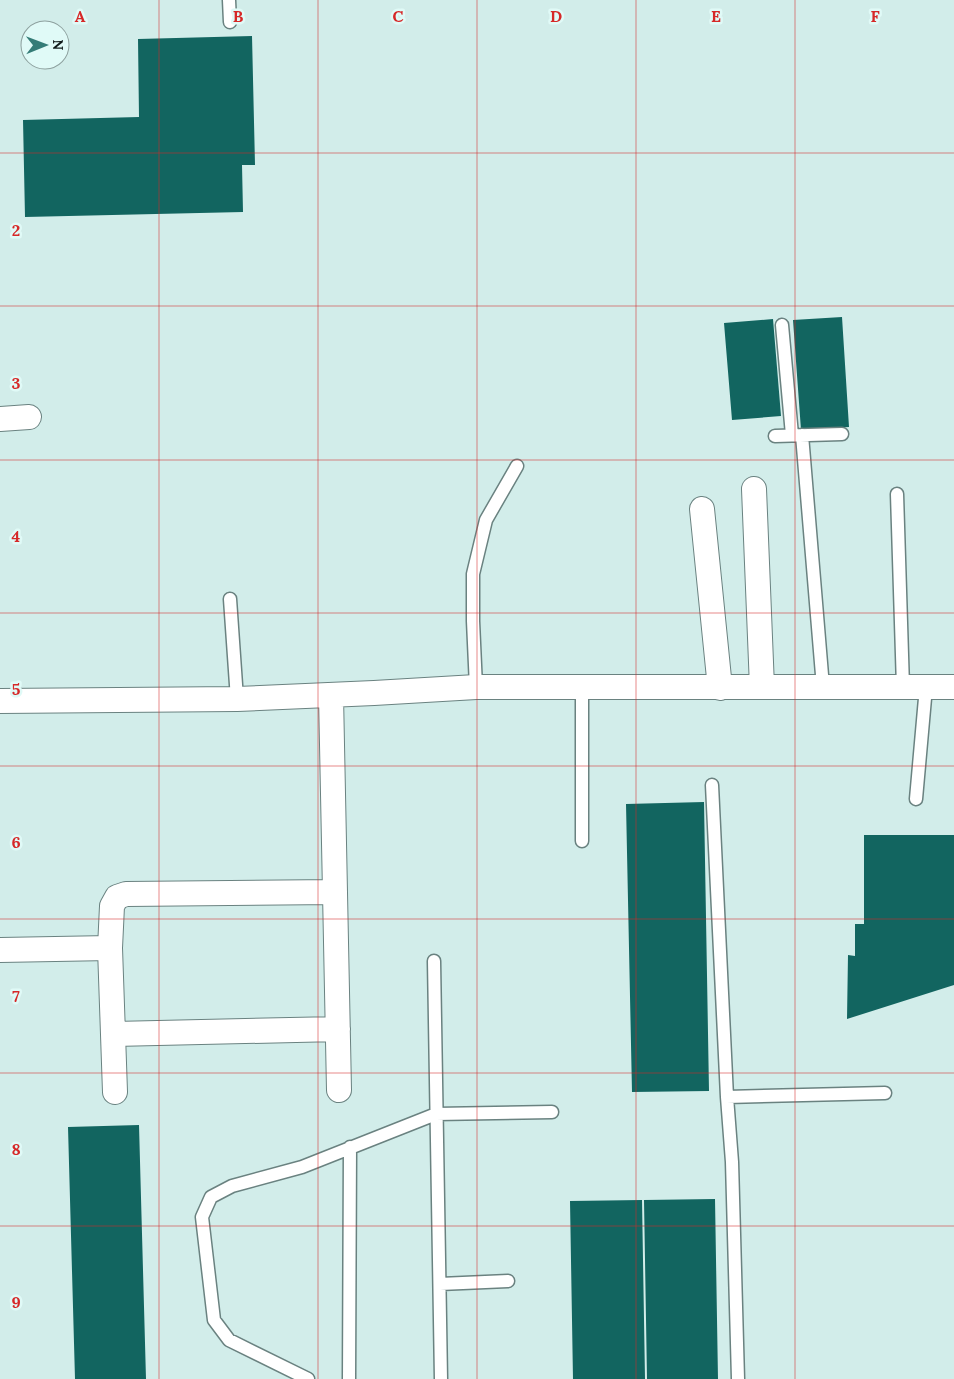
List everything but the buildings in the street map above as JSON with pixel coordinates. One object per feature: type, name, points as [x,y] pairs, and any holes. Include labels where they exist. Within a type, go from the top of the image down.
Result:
[{"type":"street","points":[[0,419],[29,417]]},
{"type":"street","points":[[754,489],[762,687]]},
{"type":"street","points":[[702,509],[720,688]]},
{"type":"street","points":[[0,701],[237,699],[476,687],[954,687]]},
{"type":"street","points":[[331,695],[339,1090]]},
{"type":"street","points":[[115,1092],[110,948],[112,906],[117,897],[126,894],[335,892]]},
{"type":"street","points":[[0,950],[110,948]]},
{"type":"street","points":[[114,1034],[338,1029]]},
{"type":"lane","points":[[229,0],[230,22]]},
{"type":"lane","points":[[782,325],[797,435],[823,687]]},
{"type":"lane","points":[[775,436],[842,434]]},
{"type":"lane","points":[[476,687],[473,574],[486,520],[517,466]]},
{"type":"lane","points":[[897,494],[914,687],[916,798]]},
{"type":"lane","points":[[230,599],[237,699]]},
{"type":"lane","points":[[582,688],[582,841]]},
{"type":"lane","points":[[712,784],[727,1097],[732,1162],[738,1379]]},
{"type":"lane","points":[[434,961],[442,1379]]},
{"type":"lane","points":[[727,1097],[885,1093]]},
{"type":"lane","points":[[308,1379],[229,1340],[214,1320],[202,1217],[211,1198],[232,1186],[302,1167],[436,1114],[552,1112]]},
{"type":"lane","points":[[350,1147],[350,1379]]},
{"type":"lane","points":[[440,1284],[508,1280]]}]
